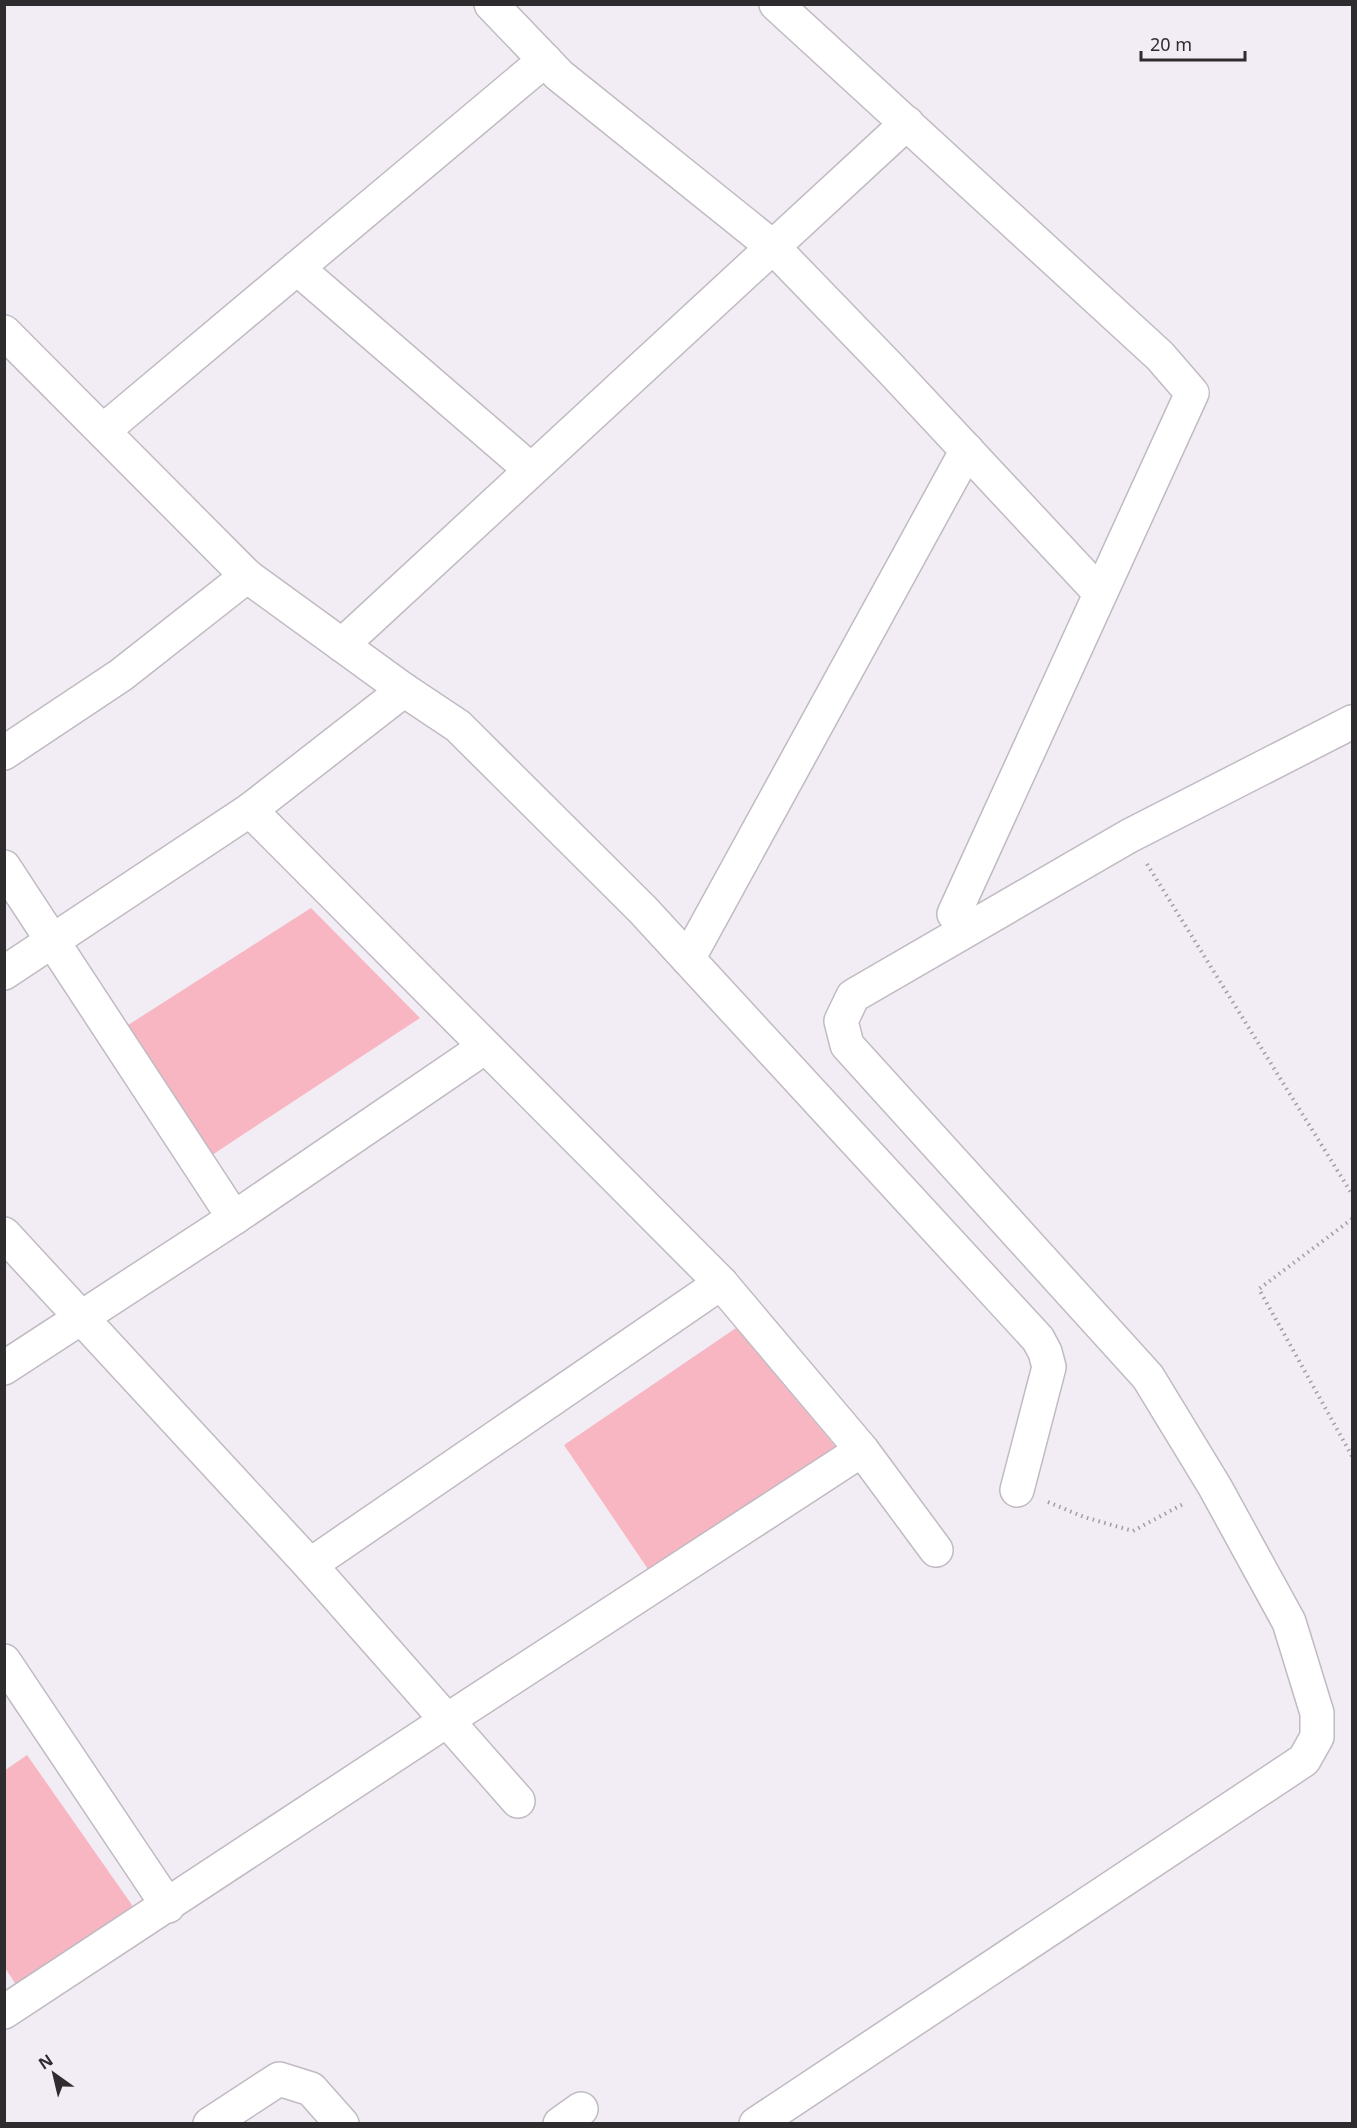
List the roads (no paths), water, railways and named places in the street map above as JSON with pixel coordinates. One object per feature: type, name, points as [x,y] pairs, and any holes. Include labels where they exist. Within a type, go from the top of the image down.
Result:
[{"type":"street","points":[[491,4],[559,75],[773,247],[890,368],[1100,594]]},
{"type":"street","points":[[776,4],[1161,356],[1192,393],[954,914]]},
{"type":"street","points":[[103,431],[545,60]]},
{"type":"street","points":[[342,645],[907,123]]},
{"type":"street","points":[[297,268],[531,470]]},
{"type":"street","points":[[4,333],[247,576],[404,690],[458,726],[643,910],[1038,1339],[1049,1367],[1017,1490]]},
{"type":"street","points":[[688,959],[966,450]]},
{"type":"street","points":[[4,753],[121,675],[247,576]]},
{"type":"street","points":[[4,972],[250,810],[404,690]]},
{"type":"street","points":[[756,2124],[1304,1760],[1317,1737],[1317,1713],[1289,1622],[1215,1487],[1148,1377],[847,1045],[841,1021],[853,996],[1129,836],[1353,722]]},
{"type":"street","points":[[250,810],[721,1283],[862,1450],[936,1551]]},
{"type":"street","points":[[4,867],[234,1218]]},
{"type":"street","points":[[4,1368],[234,1218],[485,1047]]},
{"type":"street","points":[[4,1234],[309,1565],[518,1801]]},
{"type":"street","points":[[309,1565],[721,1283]]},
{"type":"street","points":[[5,2010],[168,1906],[446,1721],[862,1450]]},
{"type":"street","points":[[4,1661],[168,1906]]},
{"type":"street","points":[[210,2124],[279,2079],[311,2089],[342,2124]]}]
